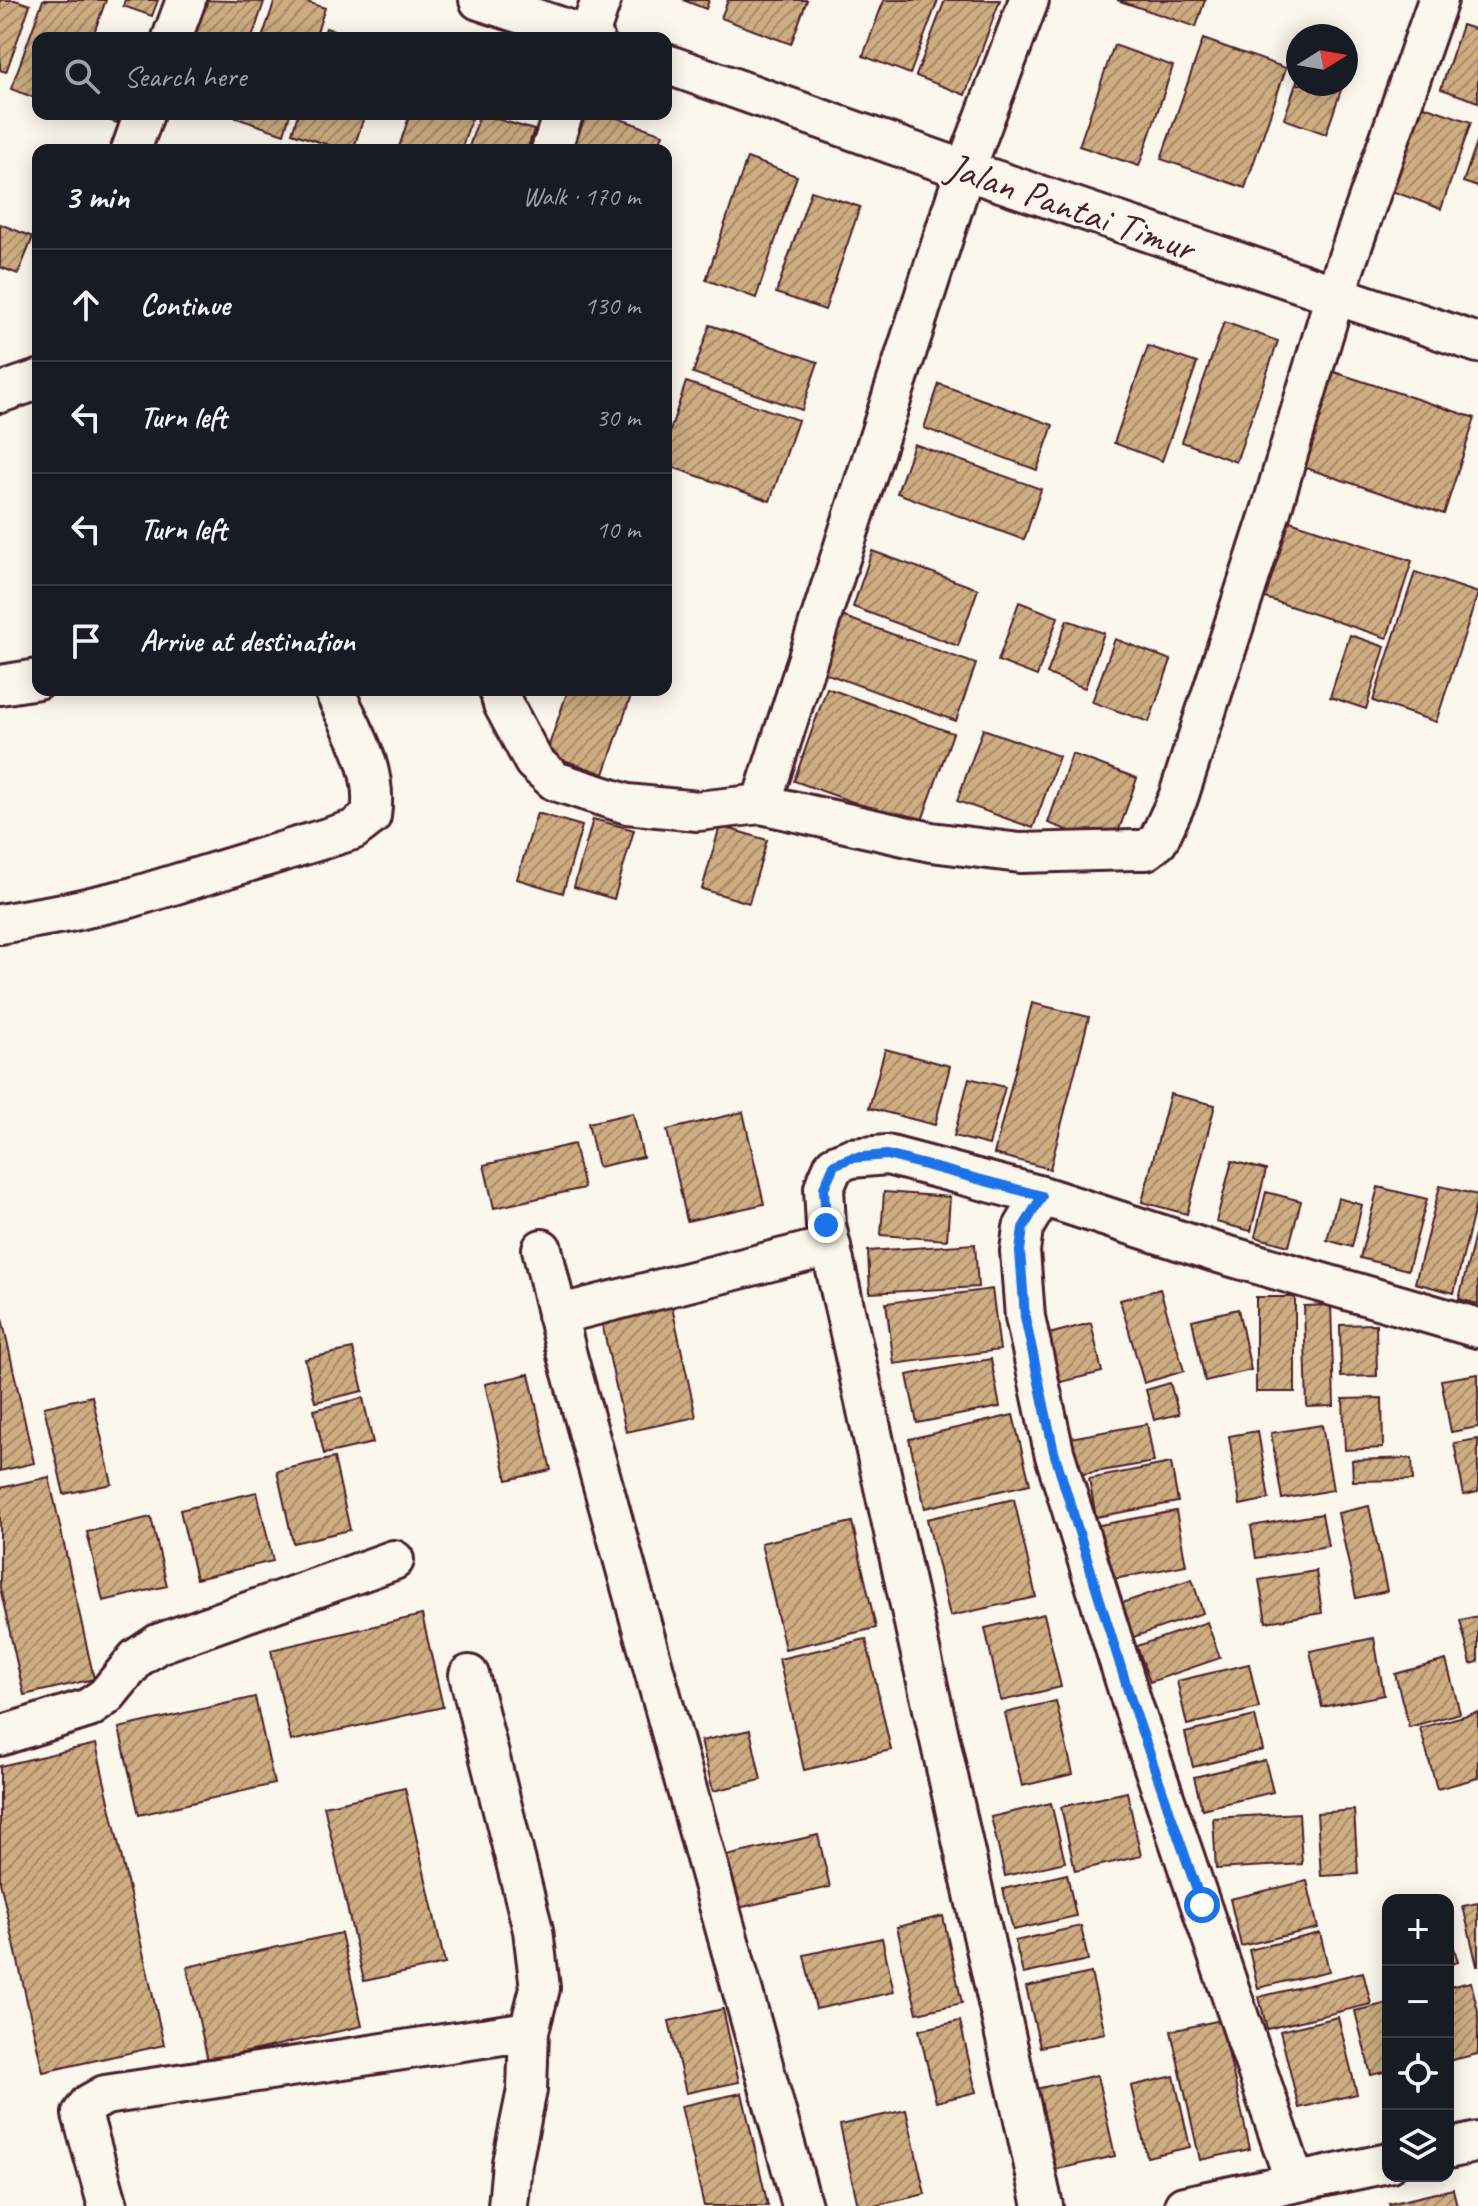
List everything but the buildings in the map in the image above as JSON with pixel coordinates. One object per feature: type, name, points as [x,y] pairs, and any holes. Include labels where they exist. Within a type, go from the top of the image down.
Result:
[{"type":"street","points":[[174,32],[186,0]]},
{"type":"street","points":[[479,0],[575,32]]},
{"type":"street","points":[[591,32],[601,0]]},
{"type":"street","points":[[761,804],[965,170],[1029,0]]},
{"type":"street","points":[[501,696],[534,762],[555,781],[627,804],[698,811],[761,804],[931,842],[1020,853],[1135,850],[1152,846],[1158,841],[1178,798],[1271,511],[1335,295],[1438,0]]},
{"type":"street","name":"Jalan Pantai Timur","points":[[672,66],[965,170],[1478,343]]},
{"type":"street","points":[[133,144],[142,120]]},
{"type":"street","points":[[553,144],[561,120]]},
{"type":"street","points":[[0,393],[32,382]]},
{"type":"street","points":[[0,685],[32,680]]},
{"type":"street","points":[[0,924],[130,898],[353,830],[371,816],[373,786],[370,768],[337,696]]},
{"type":"street","points":[[1043,2206],[826,1225],[824,1188],[834,1165],[851,1158],[887,1155],[1042,1196],[1212,1251],[1478,1328]]},
{"type":"street","points":[[1042,1196],[1023,1228],[1020,1251],[1025,1317],[1054,1452],[1132,1703],[1295,2182]]},
{"type":"street","points":[[557,1315],[831,1246]]},
{"type":"street","points":[[542,1249],[557,1315],[802,2206]]},
{"type":"street","points":[[0,1735],[89,1708],[106,1696],[137,1658],[158,1644],[394,1560]]},
{"type":"street","points":[[469,1675],[533,1930],[540,1988],[529,2031],[527,2090],[512,2163],[508,2206]]},
{"type":"street","points":[[108,2206],[82,2114],[89,2104],[105,2095],[529,2031]]},
{"type":"street","points":[[1454,2148],[1478,2142]]},
{"type":"street","points":[[1184,2206],[1295,2182],[1354,2189],[1382,2168]]},
{"type":"route","points":[[826,1225],[824,1188],[834,1165],[851,1158],[887,1155],[1042,1196],[1023,1228],[1020,1251],[1025,1317],[1054,1452],[1132,1703],[1202,1905]]}]
